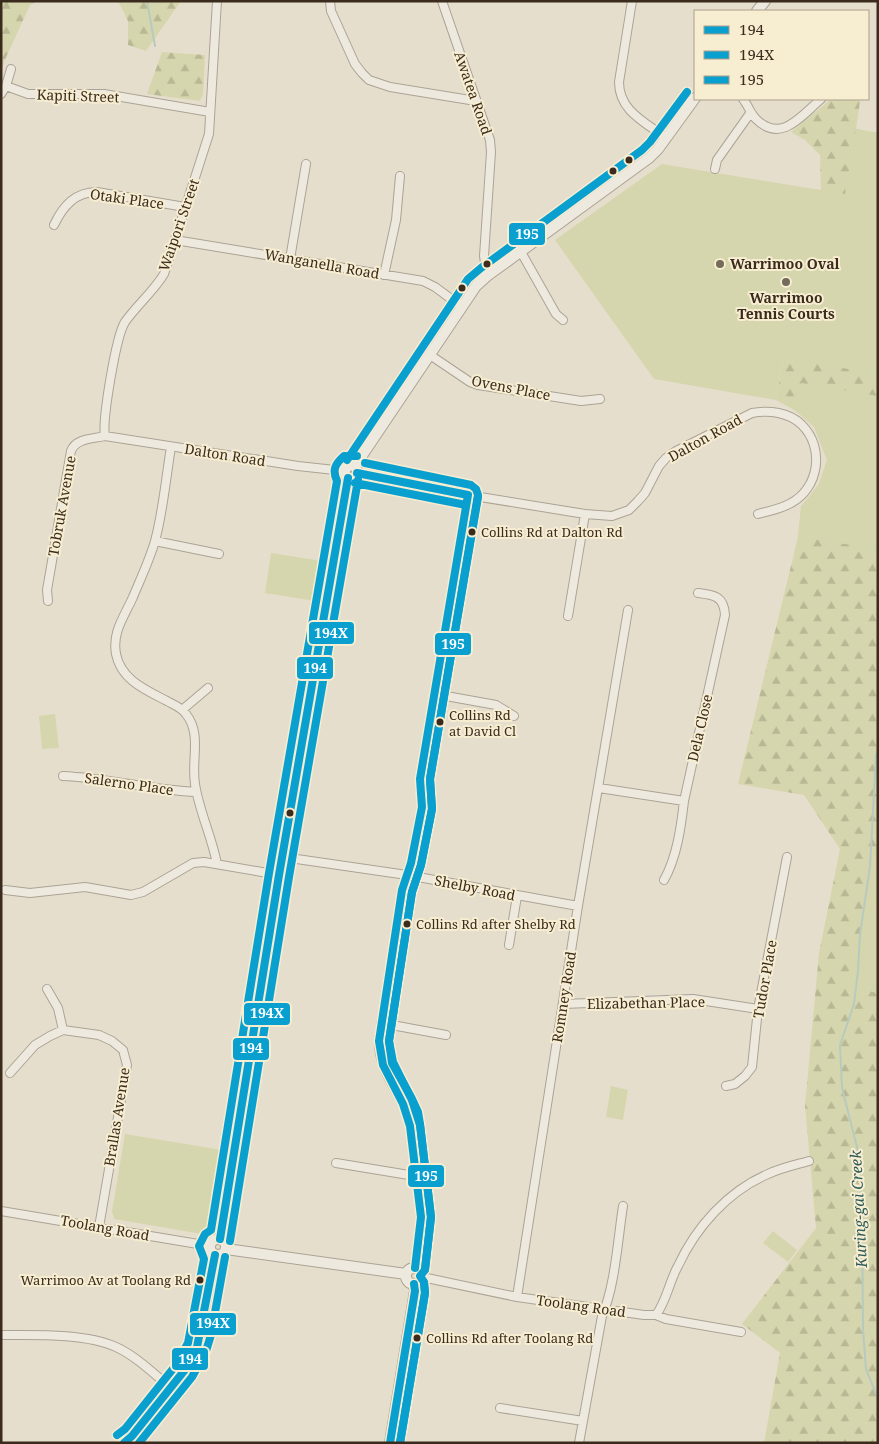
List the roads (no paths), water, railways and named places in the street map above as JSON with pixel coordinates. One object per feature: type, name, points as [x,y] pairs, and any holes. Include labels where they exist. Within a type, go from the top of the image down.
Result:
[{"type":"street","name":"Waipori Street","points":[[105,436],[104,416],[124,324],[164,274],[209,134],[217,1]]},
{"type":"street","points":[[330,1],[331,11],[355,64],[369,80],[390,87],[476,101]]},
{"type":"street","name":"Awatea Road","points":[[442,1],[476,101],[488,130],[491,152],[484,256],[487,276]]},
{"type":"street","points":[[632,1],[618,82],[618,92],[627,109],[666,138]]},
{"type":"street","points":[[1,94],[6,86],[11,69]]},
{"type":"street","name":"Kapiti Street","points":[[6,86],[28,94],[104,94],[210,112]]},
{"type":"street","points":[[220,1239],[279,875],[351,472],[476,286],[649,158],[694,99]]},
{"type":"street","points":[[745,100],[757,120],[777,130],[787,127],[820,100]]},
{"type":"street","points":[[715,169],[717,160],[751,112]]},
{"type":"street","points":[[290,259],[306,164]]},
{"type":"street","points":[[384,275],[396,220],[400,176]]},
{"type":"street","name":"Otaki Place","points":[[54,225],[58,215],[73,198],[88,192],[185,207]]},
{"type":"street","name":"Wanganella Road","points":[[175,240],[423,281],[462,307]]},
{"type":"street","points":[[521,252],[556,314],[562,320]]},
{"type":"street","name":"Ovens Place","points":[[430,354],[470,382],[478,385],[581,401],[600,399]]},
{"type":"street","name":"Dalton Road","points":[[105,436],[298,466],[351,472],[468,495],[585,514],[612,516],[629,510],[645,493],[659,466],[671,454],[752,413],[764,411],[778,412],[792,417],[808,433],[817,456],[816,470],[812,481],[792,503],[758,514]]},
{"type":"street","name":"Tobruk Avenue","points":[[48,601],[47,590],[73,445],[78,442],[105,436]]},
{"type":"street","points":[[171,447],[155,541],[133,597],[116,630],[116,656],[130,679],[182,710],[189,720],[194,732],[196,746],[194,781],[196,792],[216,864]]},
{"type":"street","points":[[415,1268],[421,1217],[408,1115],[382,1066],[379,1051],[381,1023],[402,890],[411,863],[422,807],[420,779],[468,495]]},
{"type":"street","points":[[568,616],[585,514]]},
{"type":"street","points":[[155,541],[219,554]]},
{"type":"street","name":"Dela Close","points":[[664,880],[671,868],[682,820],[684,801],[726,615],[722,601],[714,595],[698,594]]},
{"type":"street","name":"Romney Road","points":[[516,1297],[578,906],[628,610]]},
{"type":"street","points":[[182,710],[208,688]]},
{"type":"street","points":[[435,694],[496,705],[514,716]]},
{"type":"street","name":"Salerno Place","points":[[63,776],[170,791],[196,792]]},
{"type":"street","points":[[599,788],[684,801]]},
{"type":"street","name":"Shelby Road","points":[[283,857],[407,875],[578,906]]},
{"type":"street","name":"Tudor Place","points":[[726,1086],[735,1084],[752,1067],[758,1009],[787,858]]},
{"type":"street","points":[[5,890],[30,893],[85,887],[131,894],[143,892],[193,863],[204,862],[279,875]]},
{"type":"street","points":[[509,945],[517,896]]},
{"type":"street","points":[[10,1073],[36,1045],[63,1030],[58,1008],[47,989]]},
{"type":"street","name":"Elizabethan Place","points":[[563,1004],[693,999],[758,1009]]},
{"type":"street","points":[[381,1023],[446,1035]]},
{"type":"street","name":"Brallas Avenue","points":[[63,1030],[99,1035],[112,1041],[123,1050],[127,1065],[99,1227]]},
{"type":"street","points":[[656,1315],[664,1305],[676,1268],[686,1249],[714,1213],[748,1184],[768,1174],[809,1161]]},
{"type":"street","points":[[336,1163],[415,1176]]},
{"type":"street","points":[[580,1443],[623,1206]]},
{"type":"street","name":"Toolang Road","points":[[1,1210],[99,1227],[212,1250]]},
{"type":"street","points":[[124,1443],[132,1436],[184,1371],[197,1347],[201,1333],[213,1240],[220,1239],[225,1243],[226,1248],[223,1253],[212,1250]]},
{"type":"street","points":[[226,1248],[406,1274]]},
{"type":"street","points":[[390,1443],[415,1291],[418,1281],[421,1271],[415,1268],[409,1269],[406,1274],[408,1281],[418,1281]]},
{"type":"street","name":"Toolang Road","points":[[418,1281],[604,1310],[656,1315],[666,1319],[740,1332]]},
{"type":"street","points":[[1,1335],[49,1335],[104,1343],[128,1353],[171,1388]]},
{"type":"street","points":[[500,1408],[583,1421]]},
{"type":"waterway","points":[[147,1],[155,46]]},
{"type":"waterway","name":"Kuring-gai Creek","points":[[878,752],[876,755],[870,867],[860,934],[854,1004],[840,1045],[842,1088],[859,1155],[862,1206],[863,1329],[866,1369],[878,1399]]},
{"type":"place","name":"Warrimoo Oval","points":[[720,264]]},
{"type":"place","name":"Warrimoo Tennis Courts","points":[[786,282]]},
{"type":"place","name":"Collins Rd at Dalton Rd","points":[[472,532]]},
{"type":"place","name":"Collins Rd at David Cl","points":[[440,722]]},
{"type":"place","name":"Collins Rd after Shelby Rd","points":[[407,924]]},
{"type":"place","name":"Warrimoo Av at Toolang Rd","points":[[200,1280]]},
{"type":"place","name":"Collins Rd after Toolang Rd","points":[[417,1338]]}]
